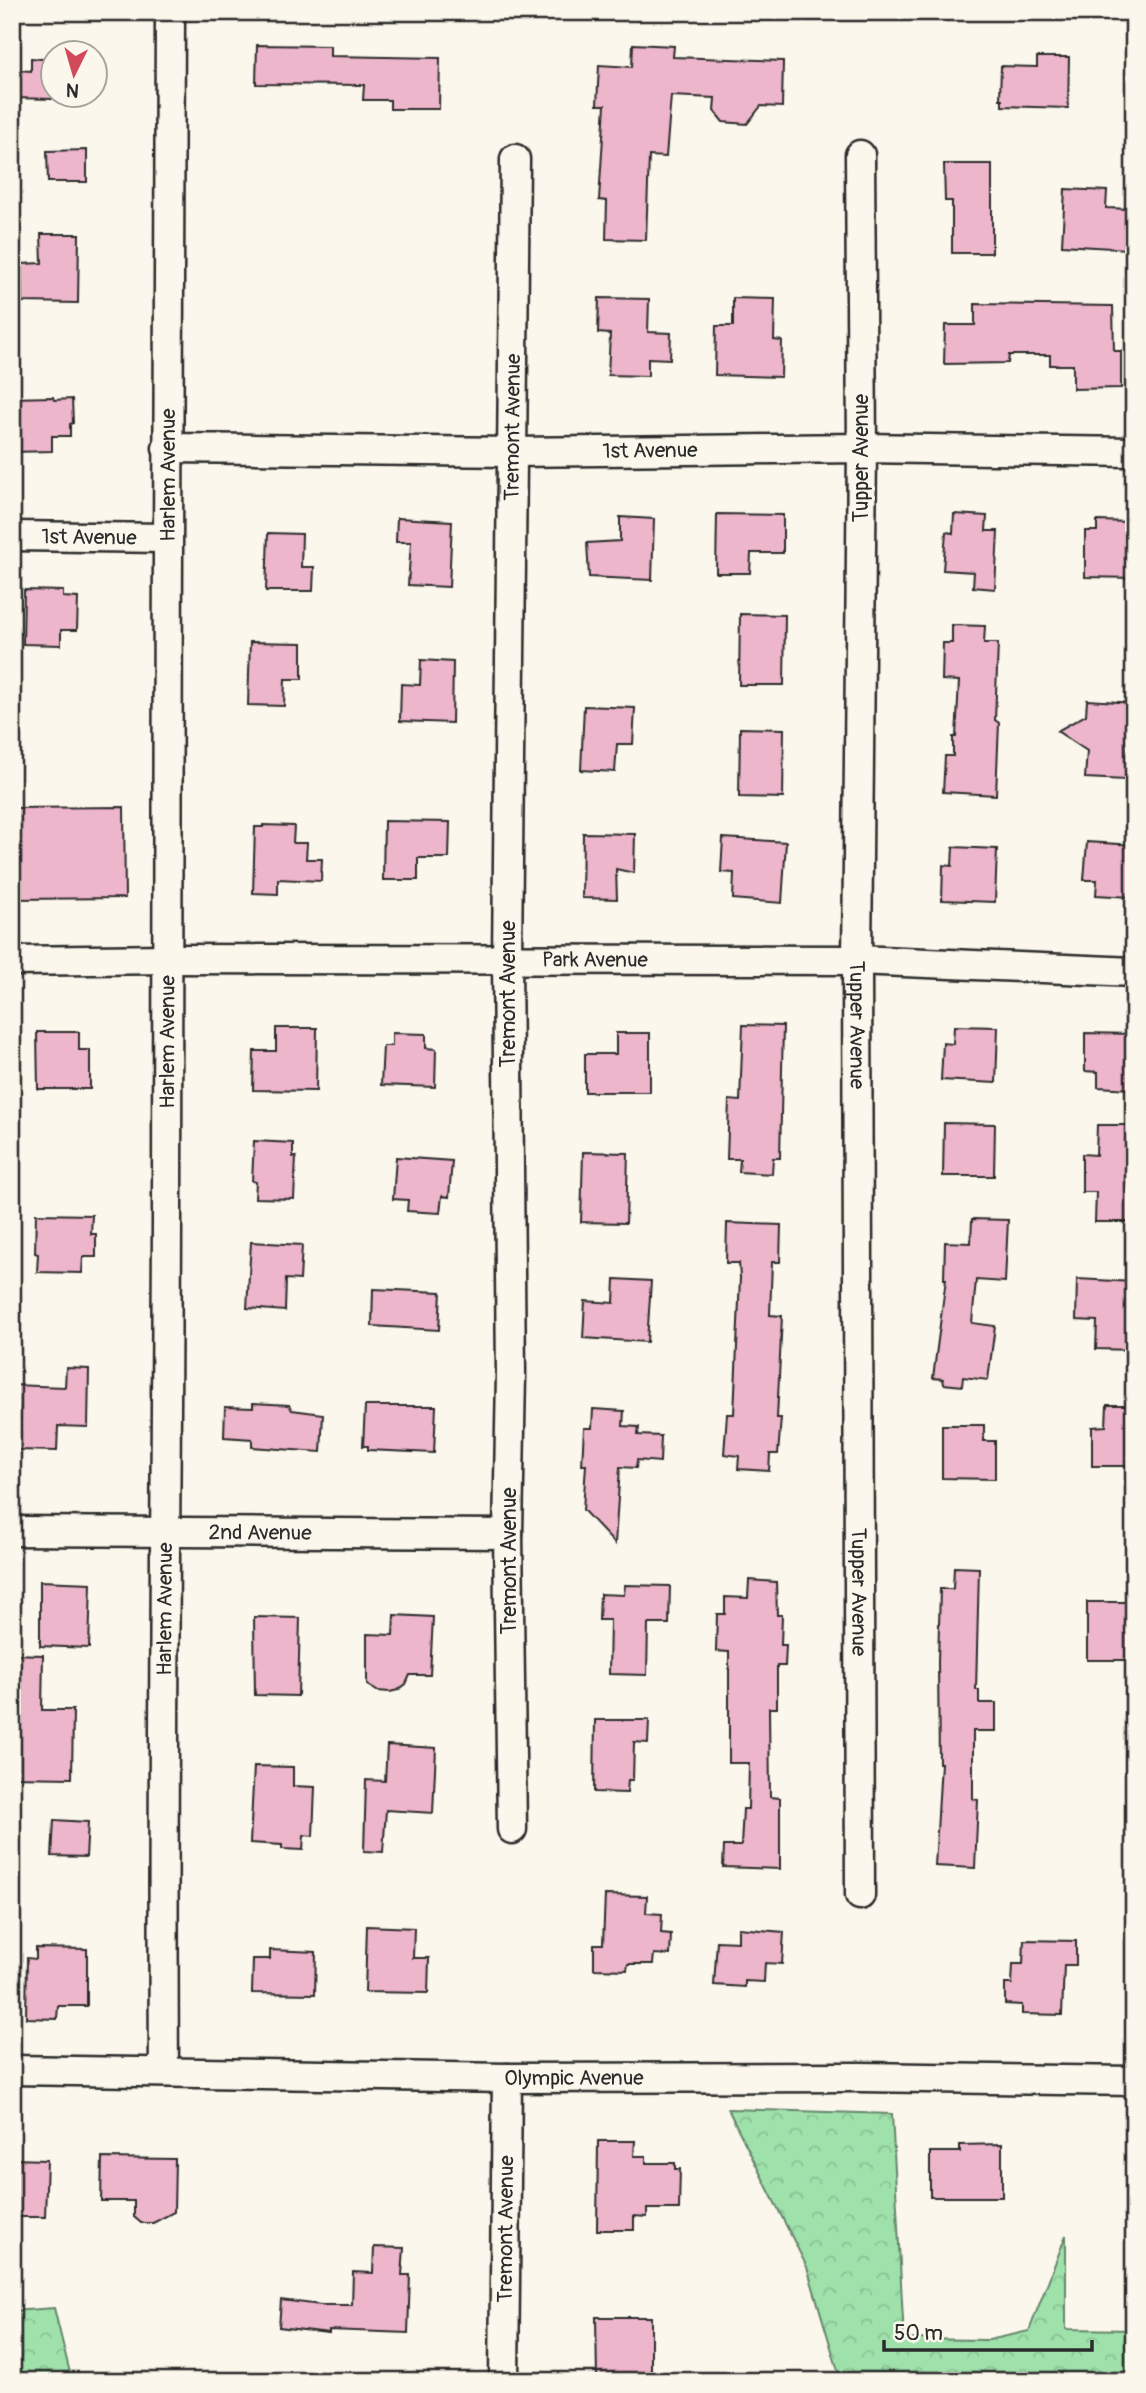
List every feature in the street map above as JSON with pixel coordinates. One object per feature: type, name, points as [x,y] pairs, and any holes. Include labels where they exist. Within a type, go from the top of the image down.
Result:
[{"type":"street","name":"Harlem Avenue","points":[[164,2071],[162,1787],[166,1532],[170,12]]},
{"type":"street","name":"Tupper Avenue","points":[[860,155],[862,448],[857,960],[860,1895]]},
{"type":"street","name":"Tremont Avenue","points":[[512,1829],[508,1534],[511,1375],[507,960],[515,159]]},
{"type":"street","name":"1st Avenue","points":[[167,447],[513,452],[862,448],[1134,452]]},
{"type":"street","name":"1st Avenue","points":[[12,536],[167,538]]},
{"type":"street","name":"Park Avenue","points":[[12,961],[857,960],[1134,972]]},
{"type":"street","name":"2nd Avenue","points":[[12,1531],[508,1534]]},
{"type":"street","name":"Olympic Avenue","points":[[12,2070],[508,2078],[861,2077],[1134,2081]]},
{"type":"street","name":"Tremont Avenue","points":[[504,2381],[508,2078]]},
{"type":"green space","points":[[728,2109],[892,2114],[904,2339],[989,2340],[1029,2331],[1066,2235],[1066,2329],[1134,2330],[1134,2381],[841,2381],[807,2267]]},
{"type":"green space","points":[[54,2308],[72,2381],[12,2381],[12,2311]]},
{"type":"building","points":[[633,44],[674,46],[673,57],[783,61],[782,107],[761,106],[747,124],[723,122],[714,111],[715,98],[671,96],[666,157],[649,156],[646,240],[606,239],[607,201],[599,200],[605,105],[597,105],[599,65],[632,67]]},
{"type":"building","points":[[257,45],[330,46],[330,56],[440,58],[439,109],[390,109],[390,100],[363,100],[364,85],[256,84]]},
{"type":"building","points":[[1037,57],[1069,57],[1068,108],[1002,106],[1001,66],[1037,67]]},
{"type":"building","points":[[31,58],[38,59],[38,99],[14,98],[16,70],[31,71]]},
{"type":"building","points":[[87,150],[87,182],[48,182],[47,151]]},
{"type":"building","points":[[944,164],[992,164],[992,253],[952,253],[952,201],[945,201]]},
{"type":"building","points":[[1065,189],[1107,191],[1106,208],[1130,209],[1128,249],[1062,245]]},
{"type":"building","points":[[41,234],[79,234],[78,303],[22,302],[21,264],[42,263]]},
{"type":"building","points":[[599,298],[649,299],[648,332],[671,333],[670,359],[648,358],[648,376],[608,375],[610,334],[598,333]]},
{"type":"building","points":[[733,298],[775,299],[774,340],[782,341],[781,377],[715,375],[716,326],[733,326]]},
{"type":"building","points":[[975,304],[1113,306],[1114,351],[1121,351],[1121,388],[1073,389],[1073,365],[1050,365],[1050,355],[1009,355],[1008,363],[944,364],[945,325],[975,325]]},
{"type":"building","points":[[53,397],[54,400],[72,399],[73,423],[70,424],[70,436],[52,436],[52,451],[12,452],[12,398]]},
{"type":"building","points":[[717,514],[783,515],[783,553],[751,553],[750,573],[716,573]]},
{"type":"building","points":[[954,514],[987,516],[986,531],[998,531],[995,589],[973,587],[974,572],[943,570],[946,532],[953,533]]},
{"type":"building","points":[[620,517],[654,519],[652,580],[589,577],[587,543],[620,541]]},
{"type":"building","points":[[397,518],[452,521],[449,587],[408,585],[411,542],[396,542]]},
{"type":"building","points":[[1097,521],[1131,522],[1131,538],[1134,538],[1134,578],[1085,577],[1085,531],[1097,531]]},
{"type":"building","points":[[268,533],[302,534],[301,567],[314,567],[313,591],[266,591]]},
{"type":"building","points":[[24,590],[63,591],[63,597],[78,598],[77,630],[61,630],[61,645],[23,644]]},
{"type":"building","points":[[740,614],[785,615],[784,685],[739,685]]},
{"type":"building","points":[[952,625],[985,626],[984,643],[998,643],[996,795],[943,792],[945,756],[953,756],[953,737],[956,737],[959,681],[942,680],[943,643],[952,643]]},
{"type":"building","points":[[250,642],[302,643],[302,679],[285,679],[284,706],[248,705]]},
{"type":"building","points":[[421,660],[453,662],[452,723],[400,721],[401,684],[420,685]]},
{"type":"building","points":[[1087,700],[1134,703],[1134,738],[1128,738],[1126,780],[1085,778],[1087,751],[1057,731],[1086,715]]},
{"type":"building","points":[[584,706],[635,708],[633,744],[617,744],[615,772],[581,770]]},
{"type":"building","points":[[740,728],[784,729],[783,798],[739,797]]},
{"type":"building","points":[[124,807],[125,898],[12,899],[12,808]]},
{"type":"building","points":[[384,821],[450,822],[449,858],[418,858],[418,880],[383,880]]},
{"type":"building","points":[[294,826],[293,843],[307,843],[306,859],[322,859],[321,881],[278,879],[278,894],[253,893],[255,827]]},
{"type":"building","points":[[583,833],[635,834],[634,873],[616,869],[617,899],[582,898]]},
{"type":"building","points":[[723,838],[786,842],[782,903],[733,899],[734,873],[721,872]]},
{"type":"building","points":[[1087,842],[1134,845],[1131,897],[1096,895],[1097,880],[1084,880]]},
{"type":"building","points":[[953,847],[997,849],[995,902],[942,900],[943,865],[952,866]]},
{"type":"building","points":[[743,1025],[783,1026],[780,1158],[773,1158],[772,1174],[739,1172],[740,1159],[727,1159],[729,1100],[740,1101]]},
{"type":"building","points":[[954,1026],[998,1027],[996,1083],[941,1080],[943,1043],[953,1044]]},
{"type":"building","points":[[276,1028],[317,1028],[316,1091],[253,1090],[254,1051],[276,1051]]},
{"type":"building","points":[[37,1032],[79,1032],[79,1050],[90,1050],[90,1089],[38,1089]]},
{"type":"building","points":[[392,1033],[426,1034],[426,1048],[436,1049],[435,1087],[381,1085],[383,1046],[392,1046]]},
{"type":"building","points":[[616,1033],[650,1033],[650,1092],[585,1092],[585,1054],[616,1054]]},
{"type":"building","points":[[1085,1033],[1134,1034],[1131,1089],[1098,1087],[1098,1072],[1085,1071]]},
{"type":"building","points":[[944,1123],[995,1124],[994,1176],[943,1176]]},
{"type":"building","points":[[1097,1125],[1130,1125],[1130,1128],[1134,1128],[1134,1222],[1095,1222],[1096,1192],[1082,1192],[1082,1154],[1096,1155]]},
{"type":"building","points":[[254,1141],[293,1143],[293,1157],[296,1157],[294,1199],[255,1198],[256,1182],[252,1181]]},
{"type":"building","points":[[583,1152],[628,1153],[626,1223],[581,1222]]},
{"type":"building","points":[[396,1157],[452,1161],[449,1197],[442,1196],[440,1213],[407,1211],[408,1200],[393,1199]]},
{"type":"building","points":[[36,1214],[92,1215],[91,1234],[96,1234],[96,1257],[83,1257],[82,1273],[37,1272]]},
{"type":"building","points":[[972,1219],[1008,1220],[1005,1282],[976,1280],[972,1323],[995,1326],[988,1380],[963,1377],[962,1386],[944,1384],[943,1379],[933,1378],[946,1279],[945,1242],[971,1243]]},
{"type":"building","points":[[727,1223],[781,1225],[780,1262],[772,1262],[770,1315],[782,1316],[777,1418],[781,1418],[778,1454],[770,1454],[769,1471],[738,1469],[739,1456],[724,1454],[727,1414],[734,1414],[740,1278],[739,1263],[726,1263]]},
{"type":"building","points":[[251,1242],[302,1245],[300,1280],[286,1279],[285,1311],[247,1308]]},
{"type":"building","points":[[615,1279],[651,1281],[647,1342],[583,1338],[585,1301],[614,1303]]},
{"type":"building","points":[[1077,1279],[1134,1282],[1134,1350],[1096,1349],[1097,1321],[1076,1320]]},
{"type":"building","points":[[373,1289],[441,1292],[439,1330],[372,1326]]},
{"type":"building","points":[[66,1368],[89,1369],[88,1427],[58,1426],[57,1451],[17,1450],[18,1409],[12,1409],[12,1385],[65,1387]]},
{"type":"building","points":[[253,1403],[289,1405],[292,1410],[323,1414],[321,1452],[252,1447],[252,1439],[224,1437],[225,1407],[253,1408]]},
{"type":"building","points":[[1107,1405],[1134,1405],[1134,1466],[1092,1466],[1092,1427],[1106,1426]]},
{"type":"building","points":[[365,1406],[436,1406],[434,1453],[368,1450],[368,1446],[363,1446]]},
{"type":"building","points":[[593,1409],[624,1411],[623,1426],[639,1427],[638,1435],[661,1436],[660,1462],[637,1460],[636,1468],[620,1467],[615,1544],[583,1510],[586,1465],[582,1465],[584,1428],[592,1428]]},
{"type":"building","points":[[942,1425],[984,1425],[984,1441],[995,1441],[995,1479],[942,1478]]},
{"type":"building","points":[[954,1567],[979,1568],[976,1690],[979,1690],[979,1703],[996,1703],[996,1731],[973,1731],[973,1799],[978,1800],[975,1868],[935,1866],[941,1763],[938,1662],[940,1589],[953,1589]]},
{"type":"building","points":[[749,1580],[776,1582],[777,1615],[782,1615],[781,1645],[786,1645],[785,1666],[777,1666],[777,1708],[769,1708],[770,1797],[780,1798],[780,1869],[723,1867],[724,1846],[741,1846],[743,1809],[748,1809],[749,1763],[729,1763],[729,1652],[716,1651],[717,1614],[725,1614],[725,1597],[748,1598]]},
{"type":"building","points":[[40,1581],[91,1583],[89,1648],[40,1646]]},
{"type":"building","points":[[625,1585],[670,1586],[669,1624],[648,1624],[647,1675],[609,1674],[610,1620],[599,1620],[600,1594],[624,1595]]},
{"type":"building","points":[[1087,1602],[1128,1602],[1128,1660],[1087,1660]]},
{"type":"building","points":[[394,1615],[433,1617],[430,1675],[410,1675],[406,1684],[398,1690],[377,1691],[367,1685],[367,1634],[393,1635]]},
{"type":"building","points":[[254,1617],[300,1618],[298,1696],[255,1695]]},
{"type":"building","points":[[12,1654],[43,1655],[42,1710],[73,1710],[72,1778],[12,1777]]},
{"type":"building","points":[[595,1720],[649,1720],[648,1743],[634,1742],[633,1780],[628,1780],[627,1793],[594,1792]]},
{"type":"building","points":[[387,1745],[436,1748],[433,1813],[386,1810],[383,1852],[364,1851],[366,1780],[385,1781]]},
{"type":"building","points":[[254,1766],[293,1767],[293,1786],[315,1787],[313,1836],[304,1835],[303,1850],[282,1849],[282,1845],[250,1843]]},
{"type":"building","points":[[54,1820],[88,1822],[86,1857],[52,1856]]},
{"type":"building","points":[[605,1895],[647,1896],[646,1913],[662,1914],[661,1933],[671,1934],[670,1955],[654,1954],[653,1964],[628,1964],[627,1970],[594,1969],[594,1944],[603,1944]]},
{"type":"building","points":[[367,1926],[414,1928],[413,1958],[429,1958],[428,1993],[365,1992]]},
{"type":"building","points":[[738,1928],[784,1932],[782,1964],[765,1963],[764,1982],[745,1981],[745,1987],[714,1985],[717,1941],[738,1942]]},
{"type":"building","points":[[1024,1940],[1076,1941],[1076,1965],[1064,1965],[1062,2015],[1022,2014],[1022,2005],[1005,2004],[1005,1984],[1012,1984],[1013,1964],[1023,1964]]},
{"type":"building","points":[[36,1948],[87,1949],[87,2006],[58,2006],[57,2019],[26,2018],[27,1958],[36,1959]]},
{"type":"building","points":[[270,1950],[316,1952],[315,1994],[252,1993],[253,1959],[270,1959]]},
{"type":"building","points":[[598,2141],[635,2141],[634,2156],[646,2156],[646,2163],[675,2163],[675,2169],[680,2169],[679,2209],[647,2209],[647,2217],[634,2216],[634,2230],[597,2230]]},
{"type":"building","points":[[1002,2144],[1002,2197],[930,2197],[930,2152],[960,2152],[960,2145]]},
{"type":"building","points":[[102,2158],[175,2159],[174,2212],[153,2223],[141,2223],[134,2217],[134,2201],[101,2201]]},
{"type":"building","points":[[12,2159],[47,2160],[45,2217],[12,2217]]},
{"type":"building","points":[[374,2247],[404,2248],[402,2275],[410,2275],[408,2333],[329,2330],[329,2333],[279,2327],[281,2300],[321,2305],[352,2305],[353,2272],[373,2273]]},
{"type":"building","points":[[596,2317],[651,2317],[651,2381],[597,2381]]}]
